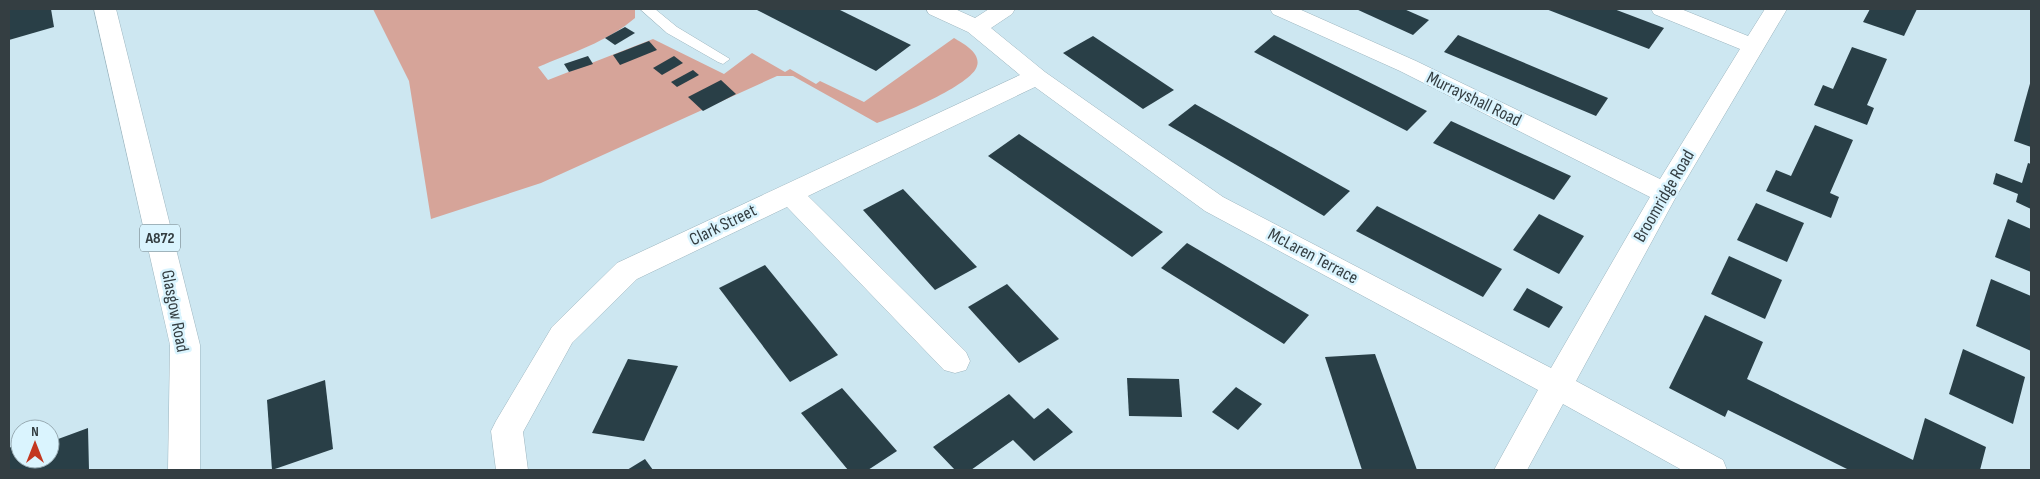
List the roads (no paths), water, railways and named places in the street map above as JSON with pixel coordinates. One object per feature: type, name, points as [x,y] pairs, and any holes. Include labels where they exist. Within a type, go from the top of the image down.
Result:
[{"type":"street","name":"Glasgow Road","points":[[105,9],[185,345],[184,470]]},
{"type":"street","name":"McLaren Terrace","points":[[937,9],[976,27],[1037,77],[1214,204],[1558,386],[1710,470]]},
{"type":"street","points":[[976,27],[1004,9]]},
{"type":"street","name":"Murrayshall Road","points":[[1281,9],[1408,66],[1665,193]]},
{"type":"street","points":[[1662,9],[1752,46]]},
{"type":"street","name":"Broomridge Road","points":[[1510,470],[1665,193],[1776,9]]},
{"type":"street","name":"Clark Street","points":[[512,470],[508,431],[562,335],[627,271],[788,193],[1037,77]]},
{"type":"street","points":[[788,193],[955,361]]},
{"type":"lane","points":[[647,9],[672,30],[723,59]]}]
